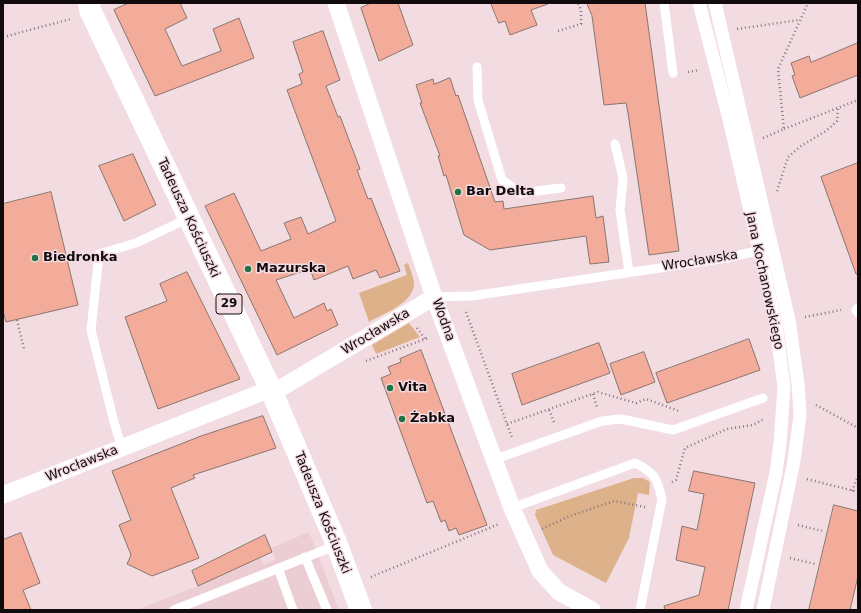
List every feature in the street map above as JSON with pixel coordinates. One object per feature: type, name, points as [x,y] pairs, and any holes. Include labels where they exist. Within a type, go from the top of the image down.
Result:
[{"type":"main road","name":"Tadeusza Kościuszki","points":[[89,11],[271,390],[337,545],[361,610]]},
{"type":"street","name":"Wodna","points":[[336,3],[434,297],[493,460],[514,512],[540,571],[559,592],[592,610]]},
{"type":"street","name":"Jana Kochanowskiego","points":[[699,3],[729,119],[758,251],[776,324],[784,388],[776,473],[746,610]]},
{"type":"street","name":"Jana Kochanowskiego","points":[[715,3],[789,320],[799,399],[800,415],[791,475],[763,610]]},
{"type":"street","name":"Wrocławska","points":[[3,495],[292,382],[434,297]]},
{"type":"lane","points":[[664,3],[673,74]]},
{"type":"lane","points":[[477,67],[478,100],[502,180],[520,193],[561,188]]},
{"type":"lane","points":[[615,144],[623,178],[620,210],[629,272]]},
{"type":"lane","points":[[122,448],[91,330],[99,254],[136,243],[189,218]]},
{"type":"lane","name":"Wrocławska","points":[[434,297],[472,296],[728,258],[771,248]]},
{"type":"lane","points":[[858,308],[856,310],[858,313]]},
{"type":"lane","points":[[493,460],[602,421],[621,420],[673,430],[763,398]]},
{"type":"lane","points":[[514,512],[635,463],[650,470],[658,481],[662,499],[640,610]]},
{"type":"lane","points":[[174,610],[337,545]]},
{"type":"lane","points":[[305,558],[327,610]]},
{"type":"lane","points":[[278,568],[293,610]]},
{"type":"path","points":[[558,31],[581,24],[581,10],[578,3]]},
{"type":"path","points":[[784,129],[778,69],[808,3]]},
{"type":"path","points":[[3,37],[73,18],[80,24],[87,34],[89,11]]},
{"type":"path","points":[[721,31],[800,20]]},
{"type":"path","points":[[673,74],[715,68]]},
{"type":"path","points":[[749,144],[858,100]]},
{"type":"path","points":[[776,192],[788,157],[801,146],[826,131],[837,121],[838,108]]},
{"type":"path","points":[[460,296],[517,452]]},
{"type":"path","points":[[789,320],[837,310]]},
{"type":"path","points":[[17,320],[24,349]]},
{"type":"path","points":[[362,363],[470,321]]},
{"type":"path","points":[[507,424],[598,392],[636,403],[646,399],[681,412],[684,411]]},
{"type":"path","points":[[799,399],[805,399],[858,428]]},
{"type":"path","points":[[660,490],[676,480],[685,448],[726,429],[754,425],[783,406]]},
{"type":"path","points":[[791,475],[858,492]]},
{"type":"path","points":[[852,491],[858,476]]},
{"type":"path","points":[[525,538],[570,516],[614,501],[660,509]]},
{"type":"path","points":[[370,577],[431,550],[502,523],[514,512]]},
{"type":"path","points":[[782,521],[822,531]]},
{"type":"path","points":[[774,555],[815,564]]},
{"type":"shaded area","points":[[408,263],[414,282],[410,296],[398,306],[369,322],[359,293],[407,275],[404,265]]},
{"type":"shaded area","points":[[409,323],[420,337],[376,354],[372,345]]},
{"type":"shaded area","points":[[634,478],[643,478],[650,482],[649,495],[638,493],[629,538],[606,583],[553,555],[535,515],[536,510]]},
{"type":"shaded area","points":[[309,532],[339,610],[136,610],[198,586],[260,557],[264,565],[276,559],[271,548]]},
{"type":"building","points":[[129,3],[180,3],[187,18],[165,29],[182,66],[221,51],[213,29],[239,18],[254,58],[155,96],[114,10]]},
{"type":"building","points":[[371,3],[398,3],[413,45],[379,61],[361,8]]},
{"type":"building","points":[[491,3],[548,4],[531,10],[537,25],[510,35],[505,21],[499,23]]},
{"type":"building","points":[[587,3],[645,3],[679,251],[649,255],[626,103],[604,105],[592,16]]},
{"type":"building","points":[[323,31],[340,80],[326,86],[338,117],[340,116],[360,169],[357,170],[368,199],[371,198],[400,271],[380,278],[376,270],[353,279],[348,266],[314,280],[310,269],[276,280],[294,318],[324,303],[327,311],[331,309],[338,325],[277,355],[205,206],[234,193],[261,251],[291,239],[284,223],[301,217],[308,234],[336,221],[287,90],[302,84],[299,74],[303,72],[293,42]]},
{"type":"building","points":[[858,43],[858,75],[800,98],[792,76],[795,75],[791,63],[809,56],[811,62]]},
{"type":"building","points":[[450,78],[456,96],[458,95],[495,202],[503,201],[504,209],[593,196],[596,218],[603,216],[609,262],[590,264],[586,236],[490,250],[464,235],[446,175],[444,176],[438,156],[440,156],[420,103],[422,103],[416,85],[433,79],[434,84]]},
{"type":"building","points":[[133,154],[156,205],[124,221],[99,166]]},
{"type":"building","points":[[858,163],[858,274],[856,274],[821,177]]},
{"type":"building","name":"Biedronka","points":[[51,192],[78,305],[6,322],[3,311],[3,204]]},
{"type":"building","points":[[187,272],[240,379],[158,409],[125,317],[167,301],[160,284]]},
{"type":"building","points":[[749,339],[760,370],[667,403],[656,373]]},
{"type":"building","points":[[599,343],[610,373],[522,405],[512,374]]},
{"type":"building","points":[[421,350],[487,525],[459,535],[456,528],[449,531],[445,520],[441,522],[433,501],[427,503],[381,378],[391,374],[388,367],[401,362],[400,359]]},
{"type":"building","points":[[644,352],[655,382],[621,395],[610,364]]},
{"type":"building","points":[[263,416],[276,448],[193,475],[195,478],[171,488],[199,558],[152,576],[127,564],[131,555],[119,525],[131,520],[112,471],[201,436]]},
{"type":"building","points":[[694,471],[755,483],[728,610],[665,610],[664,606],[699,595],[705,567],[676,560],[682,526],[697,530],[704,494],[689,491]]},
{"type":"building","points":[[834,505],[858,511],[858,576],[850,610],[809,610]]},
{"type":"building","points":[[21,533],[40,583],[23,590],[31,610],[3,610],[3,540]]},
{"type":"building","points":[[265,535],[272,552],[198,586],[192,571]]},
{"type":"place","name":"Bar Delta","points":[[458,192]]},
{"type":"place","name":"Biedronka","points":[[35,258]]},
{"type":"place","name":"Mazurska","points":[[248,269]]},
{"type":"place","name":"Vita","points":[[390,388]]},
{"type":"place","name":"Żabka","points":[[402,419]]}]
